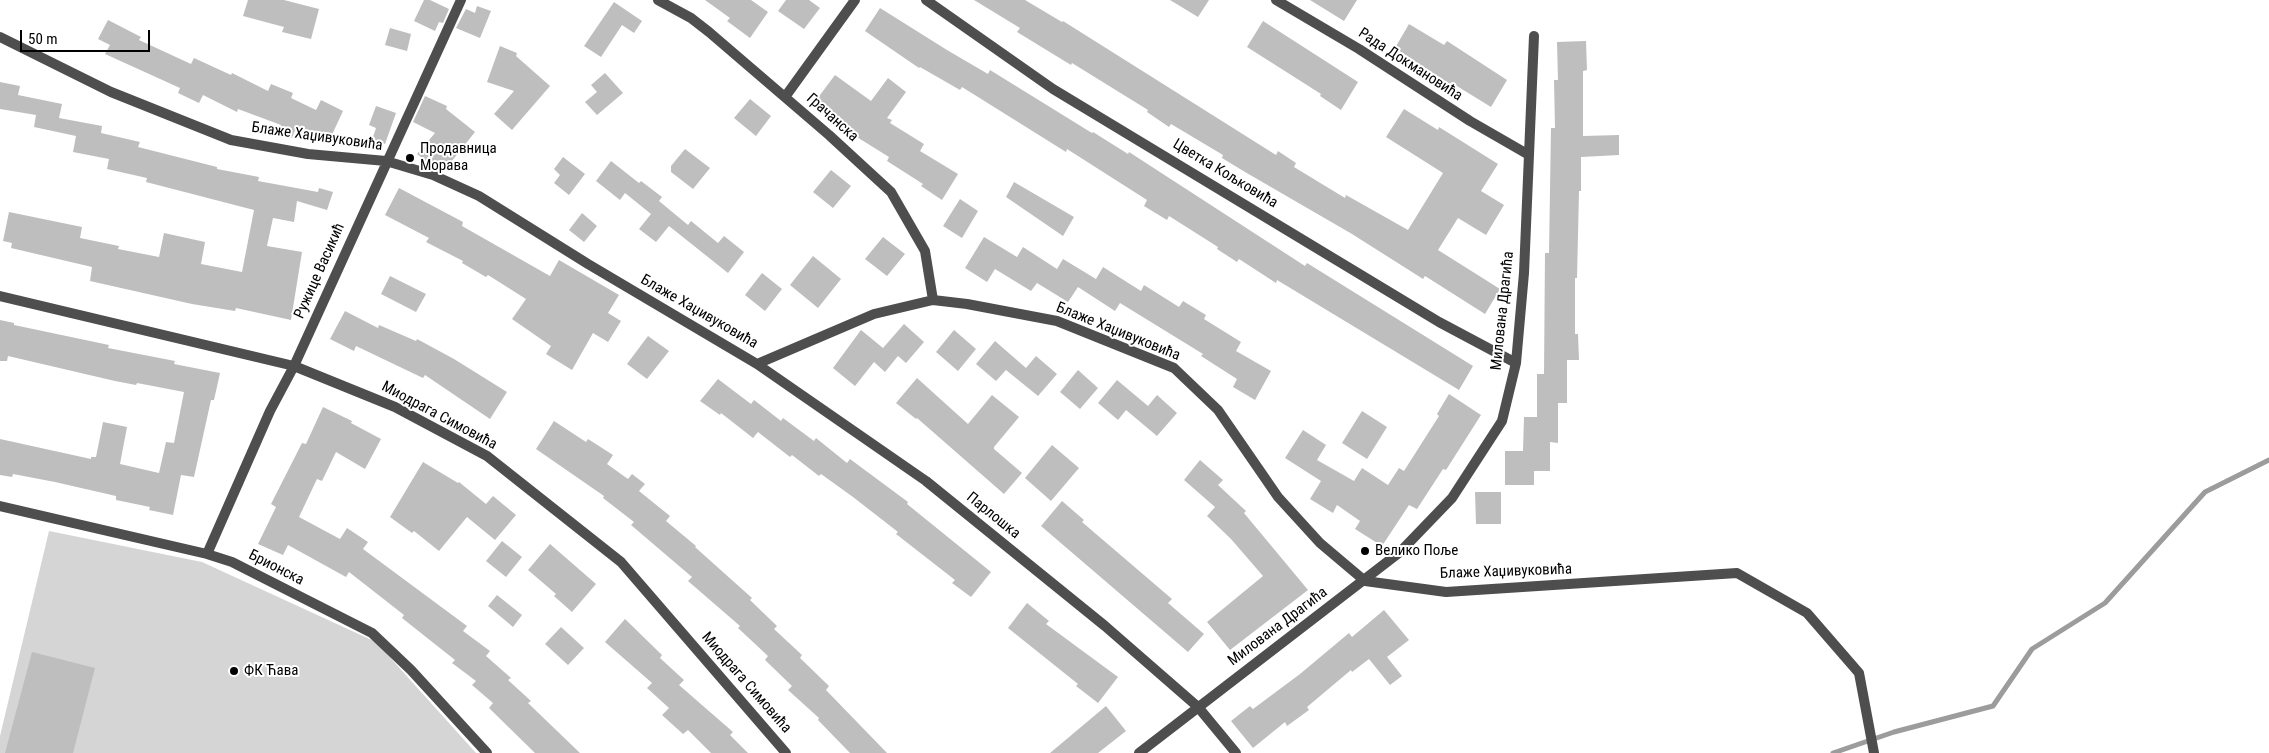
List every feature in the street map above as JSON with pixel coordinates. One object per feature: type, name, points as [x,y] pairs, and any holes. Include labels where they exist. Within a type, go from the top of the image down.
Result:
[{"type":"street","name":"Ружице Васикић","points":[[207,554],[270,411],[294,366],[461,0]]},
{"type":"street","name":"Грачанска","points":[[658,0],[691,18],[785,97],[891,192],[925,251],[933,300]]},
{"type":"street","points":[[785,97],[855,0]]},
{"type":"street","name":"Цветка Кољковића","points":[[926,0],[1053,89],[1431,317],[1516,363]]},
{"type":"street","name":"Рада Докмановића","points":[[1276,0],[1359,49],[1470,121],[1529,155]]},
{"type":"street","name":"Милована Драгића","points":[[1139,753],[1365,581],[1400,552],[1452,498],[1502,421],[1516,363],[1524,273],[1534,36]]},
{"type":"street","name":"Блаже Хаџивуковића","points":[[0,37],[111,92],[231,140],[308,154],[386,161],[433,175],[479,196],[588,264],[757,364],[874,314],[933,300],[967,304],[1057,321],[1174,368],[1218,410],[1278,497],[1320,543],[1365,581],[1446,592],[1737,573],[1807,613],[1859,673],[1874,752]]},
{"type":"street","name":"Миодрага Симовића","points":[[0,296],[294,366],[395,407],[487,456],[614,556],[786,753]]},
{"type":"street","name":"Парлошка","points":[[757,364],[926,481],[1105,626],[1198,707],[1236,753]]},
{"type":"street","name":"Брионска","points":[[0,506],[207,554],[232,562],[372,633],[411,670],[487,753]]},
{"type":"shaded area","points":[[49,531],[202,562],[376,642],[476,753],[0,753],[0,736]]},
{"type":"building","points":[[248,0],[284,0],[319,9],[311,39],[282,32],[284,27],[243,16]]},
{"type":"building","points":[[424,0],[430,0],[449,9],[443,23],[439,22],[435,31],[414,21]]},
{"type":"building","points":[[705,0],[751,0],[768,12],[750,38],[727,21],[730,18]]},
{"type":"building","points":[[786,0],[809,0],[820,8],[804,29],[778,11]]},
{"type":"building","points":[[974,0],[1025,0],[1063,21],[1276,155],[1278,151],[1296,163],[1294,167],[1345,198],[1346,195],[1408,230],[1443,173],[1386,137],[1404,109],[1438,130],[1439,127],[1498,164],[1481,191],[1504,205],[1486,235],[1458,218],[1438,250],[1500,289],[1485,314],[1425,276],[1423,279],[1352,234],[1245,172],[1222,158],[1223,155],[1171,124],[1169,127],[1147,112],[1148,110],[1072,63],[1071,65],[1017,32],[1020,28]]},
{"type":"building","points":[[1170,0],[1209,0],[1198,17]]},
{"type":"building","points":[[1310,0],[1357,0],[1344,21]]},
{"type":"building","points":[[614,2],[642,21],[634,33],[622,25],[601,57],[584,46]]},
{"type":"building","points":[[477,6],[491,11],[480,38],[456,28],[466,9],[475,13]]},
{"type":"building","points":[[880,8],[988,74],[990,70],[1092,133],[1128,154],[1129,152],[1305,266],[1307,263],[1473,366],[1459,390],[1277,280],[1276,283],[1239,259],[1237,262],[1217,249],[1218,247],[1169,216],[1167,220],[1144,206],[1147,200],[1067,149],[1066,152],[962,87],[960,90],[919,68],[865,31]]},
{"type":"building","points":[[108,20],[141,37],[139,40],[191,64],[194,58],[231,75],[232,73],[268,91],[271,84],[293,93],[291,98],[316,110],[321,100],[343,111],[329,141],[297,125],[292,138],[278,133],[281,125],[238,109],[237,112],[203,95],[199,103],[178,93],[180,88],[105,54],[110,45],[98,39]]},
{"type":"building","points":[[1263,21],[1358,82],[1341,110],[1320,96],[1321,94],[1247,47]]},
{"type":"building","points":[[1409,24],[1444,45],[1447,41],[1507,80],[1491,107],[1452,83],[1451,85],[1395,48]]},
{"type":"building","points":[[390,28],[411,34],[407,51],[385,45]]},
{"type":"building","points":[[1586,41],[1587,70],[1583,71],[1583,136],[1619,135],[1619,155],[1581,157],[1577,278],[1575,278],[1575,334],[1578,334],[1579,360],[1567,360],[1567,403],[1558,403],[1558,443],[1550,442],[1550,471],[1534,471],[1534,485],[1505,485],[1505,451],[1523,451],[1524,417],[1537,417],[1537,374],[1544,374],[1545,253],[1549,253],[1551,128],[1555,128],[1554,80],[1558,80],[1557,42]]},
{"type":"building","points":[[500,46],[517,53],[516,56],[550,86],[512,130],[494,114],[514,91],[487,82]]},
{"type":"building","points":[[605,73],[623,93],[597,115],[585,102],[597,92],[591,85]]},
{"type":"building","points":[[835,75],[871,101],[888,78],[906,92],[887,118],[892,120],[890,123],[924,144],[920,151],[958,174],[942,200],[921,186],[923,184],[887,161],[889,157],[852,134],[853,132],[814,103]]},
{"type":"building","points":[[0,82],[20,86],[18,95],[62,104],[59,118],[102,126],[101,133],[140,142],[138,147],[217,167],[217,169],[259,177],[258,181],[318,192],[319,188],[333,192],[327,210],[297,201],[294,222],[273,218],[267,246],[302,252],[291,320],[236,308],[235,311],[192,304],[90,281],[92,267],[11,248],[12,243],[3,241],[9,212],[82,227],[80,238],[119,246],[118,249],[159,257],[164,233],[205,242],[201,264],[242,272],[254,210],[146,182],[147,178],[107,169],[109,159],[73,152],[76,136],[34,127],[36,115],[0,109]]},
{"type":"building","points":[[425,96],[447,106],[446,109],[475,132],[443,172],[417,154],[435,133],[413,122]]},
{"type":"building","points":[[750,99],[771,116],[756,136],[734,118]]},
{"type":"building","points":[[376,106],[396,113],[385,144],[372,140],[376,128],[369,125]]},
{"type":"building","points":[[685,149],[710,168],[693,189],[671,172],[671,166]]},
{"type":"building","points":[[563,157],[585,174],[569,195],[554,183],[560,175],[554,169]]},
{"type":"building","points":[[611,161],[639,183],[641,181],[662,197],[659,201],[688,225],[691,221],[718,243],[724,236],[744,252],[728,273],[669,226],[656,242],[639,229],[651,214],[625,193],[620,200],[596,181]]},
{"type":"building","points":[[831,170],[851,186],[833,208],[813,192]]},
{"type":"building","points":[[1014,182],[1074,217],[1063,236],[1006,197]]},
{"type":"building","points":[[399,188],[463,222],[462,226],[550,276],[559,260],[619,295],[608,313],[621,321],[608,342],[593,333],[572,370],[546,354],[551,346],[512,319],[526,299],[488,275],[486,277],[462,263],[463,261],[426,242],[429,238],[385,215]]},
{"type":"building","points":[[960,199],[978,211],[962,238],[943,226]]},
{"type":"building","points":[[582,213],[597,226],[584,242],[569,230]]},
{"type":"building","points":[[883,237],[905,254],[887,276],[865,259]]},
{"type":"building","points":[[984,237],[1017,257],[1023,247],[1057,269],[1063,259],[1096,279],[1103,267],[1141,291],[1144,285],[1179,307],[1183,301],[1206,315],[1204,319],[1241,342],[1236,351],[1271,371],[1255,400],[1233,387],[1237,379],[1201,356],[1203,354],[1120,303],[1115,311],[1078,287],[1068,302],[1037,283],[1031,291],[995,269],[987,282],[965,268]]},
{"type":"building","points":[[813,256],[841,279],[818,308],[790,285]]},
{"type":"building","points":[[762,273],[782,289],[765,311],[745,295]]},
{"type":"building","points":[[390,276],[426,294],[416,312],[381,294]]},
{"type":"building","points":[[345,311],[378,328],[379,325],[416,341],[417,339],[454,359],[507,392],[490,419],[425,375],[423,378],[356,346],[354,351],[330,339]]},
{"type":"building","points":[[0,320],[14,323],[14,325],[109,345],[108,348],[175,361],[174,364],[220,373],[214,400],[211,400],[194,477],[181,475],[173,515],[149,510],[150,507],[116,500],[116,496],[13,474],[12,477],[0,475],[0,439],[91,459],[91,457],[96,457],[103,422],[127,427],[120,464],[159,473],[166,442],[174,443],[184,392],[115,381],[8,356],[7,361],[0,361]]},
{"type":"building","points":[[904,324],[924,342],[906,363],[898,356],[885,372],[874,362],[855,386],[833,368],[861,330],[883,348]]},
{"type":"building","points":[[954,330],[976,349],[958,371],[936,352]]},
{"type":"building","points":[[648,336],[669,351],[647,379],[627,364]]},
{"type":"building","points":[[995,341],[1026,368],[1036,356],[1057,374],[1038,396],[1006,370],[996,381],[976,364]]},
{"type":"building","points":[[1078,370],[1098,388],[1080,409],[1060,392]]},
{"type":"building","points":[[917,378],[968,424],[992,395],[1019,417],[994,447],[1022,473],[1004,494],[917,418],[896,403]]},
{"type":"building","points":[[718,379],[751,404],[754,400],[781,421],[783,418],[814,441],[816,438],[847,463],[850,459],[908,502],[907,504],[991,572],[971,597],[952,583],[955,580],[896,534],[898,532],[853,497],[821,474],[819,476],[792,455],[790,457],[758,432],[753,438],[721,413],[720,415],[700,401]]},
{"type":"building","points":[[1117,380],[1148,406],[1157,395],[1177,413],[1157,436],[1126,410],[1118,420],[1098,403]]},
{"type":"building","points":[[1449,394],[1481,415],[1446,470],[1443,469],[1417,509],[1409,505],[1382,546],[1355,529],[1360,521],[1337,505],[1333,513],[1310,499],[1321,481],[1285,458],[1303,430],[1326,445],[1317,460],[1354,481],[1362,468],[1388,485],[1399,468],[1404,471],[1439,416],[1437,414]]},
{"type":"building","points":[[323,407],[352,421],[351,423],[381,439],[365,469],[336,452],[322,481],[317,479],[299,517],[340,539],[347,528],[368,542],[363,549],[467,626],[463,631],[490,651],[486,656],[511,678],[508,680],[531,701],[528,703],[580,753],[535,753],[489,708],[493,703],[472,685],[476,681],[452,663],[455,660],[402,618],[404,615],[349,572],[346,577],[288,545],[283,555],[258,544],[276,507],[271,504],[302,443],[306,444]]},
{"type":"building","points":[[1362,411],[1387,427],[1367,459],[1342,443]]},
{"type":"building","points":[[554,421],[586,442],[588,439],[613,455],[607,464],[628,479],[632,474],[645,484],[639,491],[670,516],[666,521],[752,598],[750,600],[777,626],[774,629],[802,655],[800,658],[829,686],[826,690],[887,753],[850,753],[818,720],[819,718],[788,690],[792,686],[765,660],[768,656],[738,628],[740,626],[688,581],[692,577],[631,525],[634,522],[603,498],[604,496],[536,449]]},
{"type":"building","points":[[1052,445],[1079,468],[1051,501],[1025,478]]},
{"type":"building","points":[[1200,460],[1223,480],[1218,485],[1246,511],[1244,513],[1308,590],[1230,650],[1207,622],[1263,576],[1231,539],[1207,516],[1215,507],[1184,480]]},
{"type":"building","points":[[423,462],[459,482],[486,504],[493,496],[516,515],[495,540],[467,517],[439,551],[414,531],[412,533],[390,517]]},
{"type":"building","points":[[1475,492],[1501,492],[1501,524],[1476,524]]},
{"type":"building","points":[[1062,501],[1084,520],[1082,522],[1172,599],[1168,603],[1204,634],[1188,652],[1041,526]]},
{"type":"building","points":[[502,541],[522,557],[506,577],[486,561]]},
{"type":"building","points":[[550,544],[596,584],[572,612],[554,596],[556,594],[528,570]]},
{"type":"building","points":[[497,595],[522,615],[513,627],[488,606]]},
{"type":"building","points":[[1027,603],[1049,621],[1046,624],[1118,677],[1098,703],[1076,686],[1078,684],[1008,628]]},
{"type":"building","points":[[1384,610],[1409,640],[1387,657],[1402,676],[1390,685],[1369,659],[1352,672],[1351,670],[1307,707],[1309,710],[1287,726],[1285,722],[1253,748],[1231,721],[1250,706],[1253,709],[1300,674],[1349,633],[1352,637]]},
{"type":"building","points":[[625,619],[662,655],[660,658],[684,680],[679,685],[733,732],[730,735],[748,753],[711,753],[688,730],[683,734],[662,715],[669,708],[647,688],[652,683],[605,642]]},
{"type":"building","points":[[561,627],[584,648],[568,665],[545,644]]},
{"type":"building","points":[[32,652],[95,668],[73,753],[5,753]]},
{"type":"building","points":[[1106,706],[1126,731],[1098,753],[1050,753]]},
{"type":"waterway","points":[[1833,753],[1894,732],[1993,706],[2032,649],[2105,603],[2205,492],[2269,460]]},
{"type":"place","name":"Продавница Морава","points":[[410,158]]},
{"type":"place","name":"Велико Поље","points":[[1365,551]]},
{"type":"place","name":"ФК Ћава","points":[[234,671]]}]
